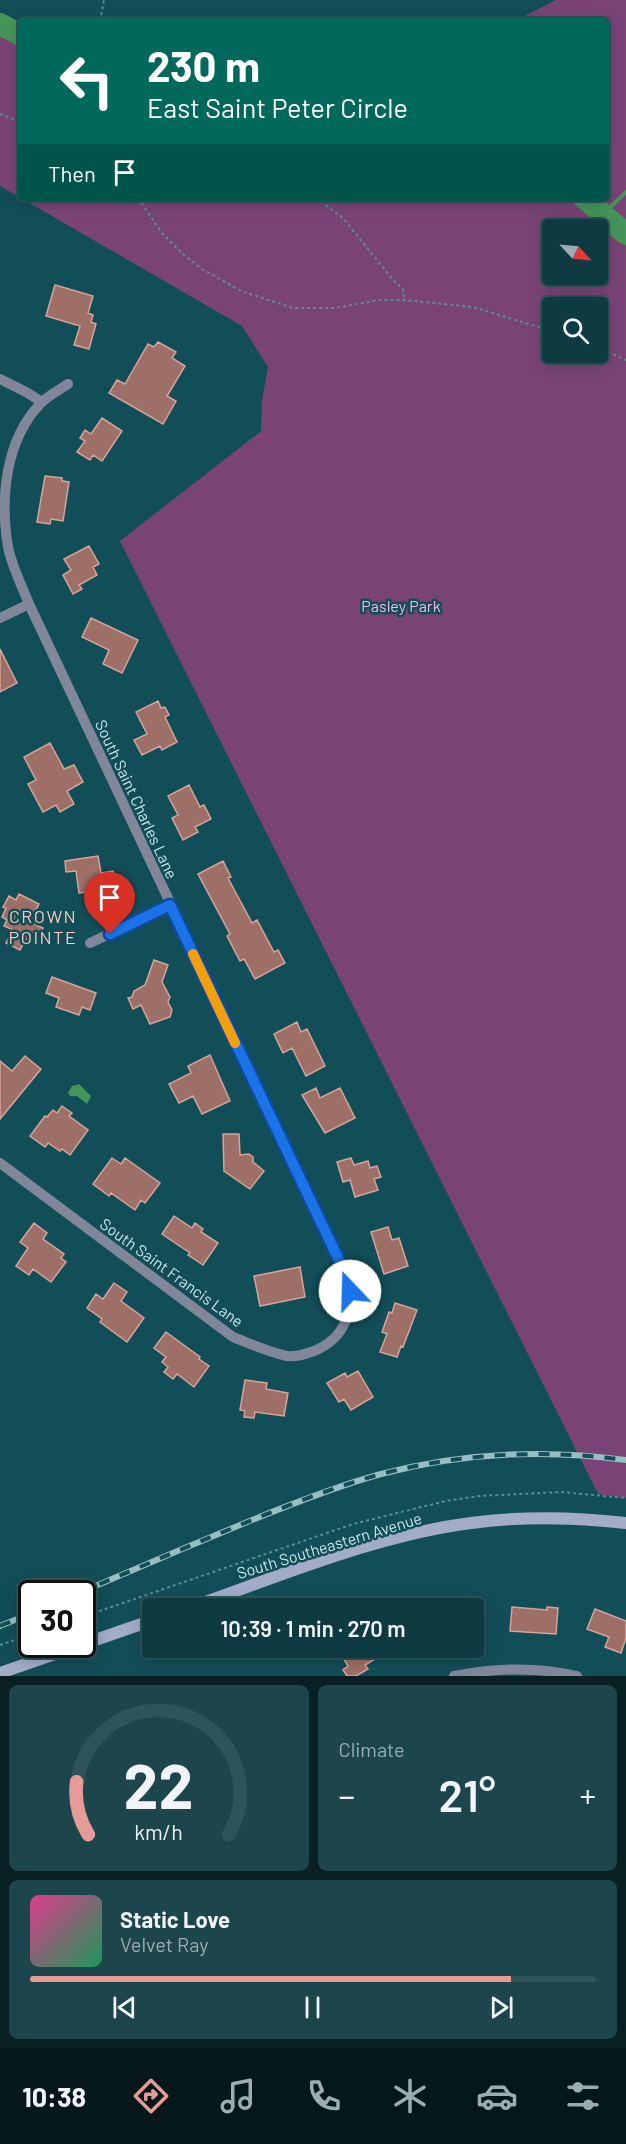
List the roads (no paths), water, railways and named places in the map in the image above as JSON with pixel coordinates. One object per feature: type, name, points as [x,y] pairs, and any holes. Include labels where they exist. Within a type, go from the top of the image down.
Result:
[{"type":"main road","name":"South Southeastern Avenue","points":[[218,1598],[380,1543],[469,1523],[536,1518],[588,1519],[626,1523]]},
{"type":"main road","points":[[0,1673],[142,1624]]},
{"type":"street","points":[[0,379],[42,402],[68,384]]},
{"type":"street","name":"South Saint Charles Lane","points":[[42,402],[25,426],[11,456],[5,482],[5,519],[9,549],[29,604],[347,1277],[350,1307],[339,1335]]},
{"type":"street","points":[[0,618],[29,604]]},
{"type":"street","points":[[90,943],[170,905]]},
{"type":"street","name":"South Saint Francis Lane","points":[[0,1163],[233,1337],[289,1356],[320,1349],[339,1335]]},
{"type":"street","points":[[454,1676],[521,1669],[551,1670],[577,1676]]},
{"type":"waterway","points":[[0,24],[18,33]]},
{"type":"waterway","points":[[603,214],[626,192]]},
{"type":"waterway","points":[[588,201],[626,234]]},
{"type":"railway","points":[[96,1586],[284,1507],[381,1474],[442,1461],[503,1455],[565,1455],[626,1460]]},
{"type":"railway","points":[[0,1626],[18,1619]]},
{"type":"district","name":"CROWN POINTE","points":[[43,926]]},
{"type":"park label","name":"Pasley Park","points":[[401,605]]}]
